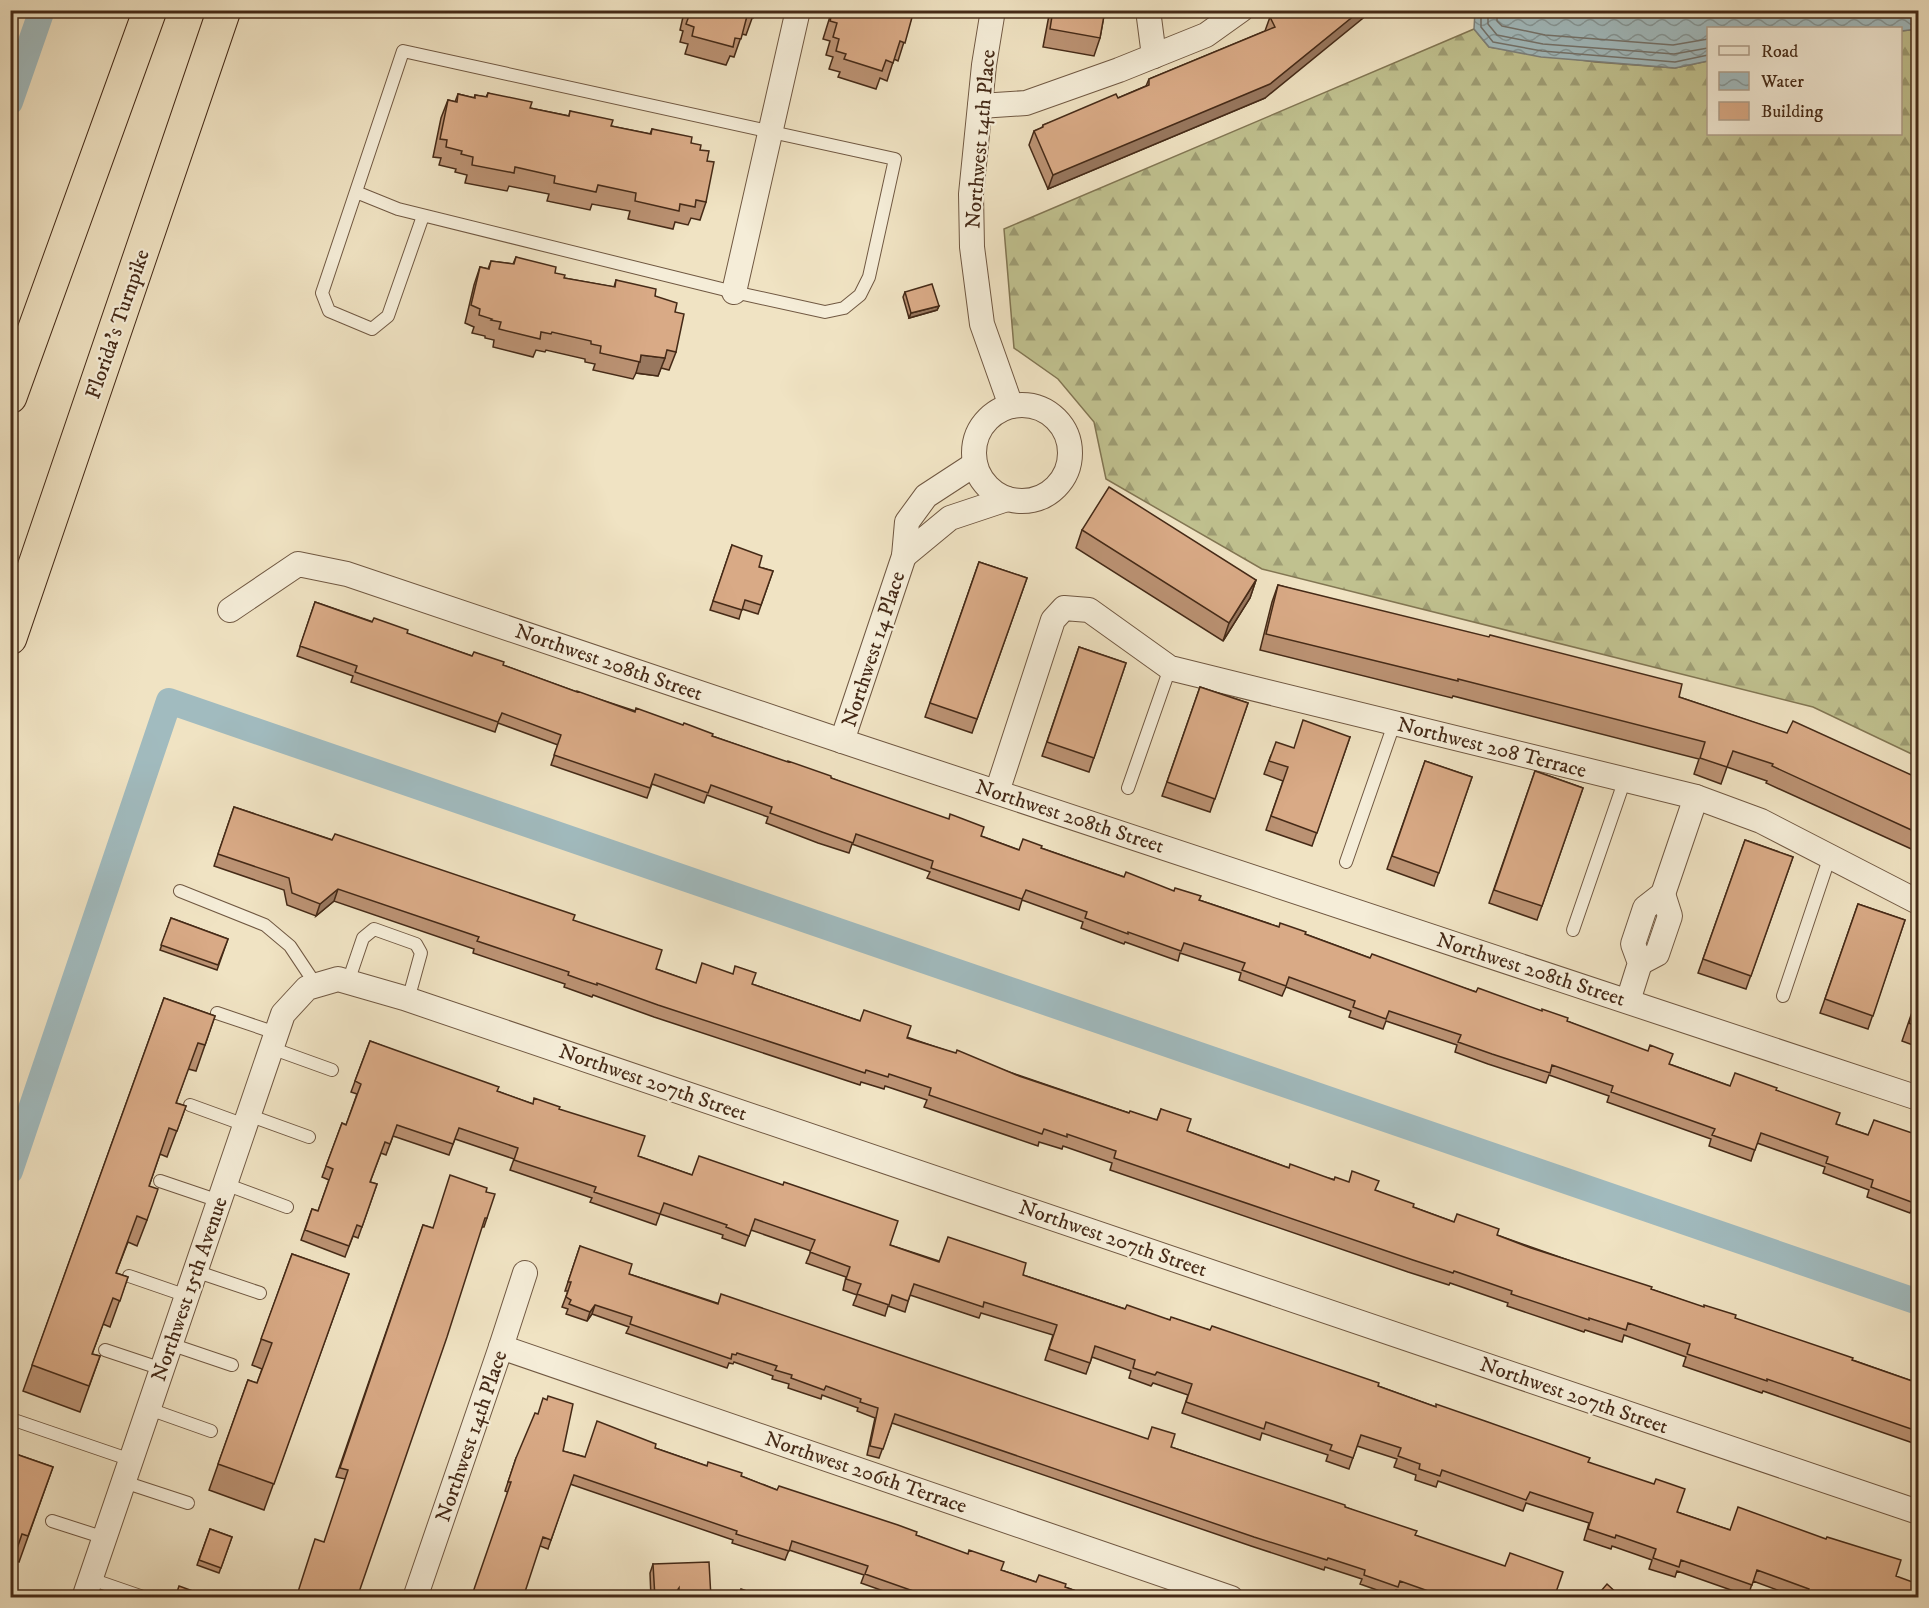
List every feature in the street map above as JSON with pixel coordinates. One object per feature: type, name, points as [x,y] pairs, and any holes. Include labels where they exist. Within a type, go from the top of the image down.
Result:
[{"type":"highway","points":[[10,397],[150,10]]},
{"type":"highway","name":"Florida's Turnpike","points":[[10,638],[224,10]]},
{"type":"street","points":[[734,292],[798,10]]},
{"type":"street","name":"Northwest 14th Place","points":[[993,10],[984,65],[971,194],[972,247],[982,324],[1011,406]]},
{"type":"street","points":[[1148,10],[1154,56]]},
{"type":"street","points":[[980,106],[1026,103],[1154,56],[1206,35],[1241,10]]},
{"type":"street","points":[[1026,404],[1041,408],[1055,417],[1065,430],[1070,446],[1070,462],[1064,477],[1054,490],[1040,498],[1023,501],[1007,499],[987,485],[975,464],[974,448],[977,434],[997,411],[1011,406],[1026,404]]},
{"type":"street","points":[[904,556],[907,522],[926,496],[975,464]]},
{"type":"street","points":[[904,556],[950,518],[1007,499]]},
{"type":"street","name":"Northwest 14 Place","points":[[842,741],[904,556]]},
{"type":"street","name":"Northwest 208th Street","points":[[230,610],[298,564],[347,574],[1918,1098]]},
{"type":"street","name":"Northwest 208 Terrace","points":[[997,792],[1053,620],[1064,608],[1089,610],[1170,668],[1696,797],[1761,820],[1918,902]]},
{"type":"street","points":[[1628,1001],[1640,963],[1633,944],[1645,908],[1663,894],[1696,797]]},
{"type":"street","name":"Northwest 207th Street","points":[[312,986],[338,979],[408,1000],[1918,1512]]},
{"type":"street","name":"Northwest 15th Avenue","points":[[88,1588],[282,1014],[312,986]]},
{"type":"street","name":"Northwest 14th Place","points":[[415,1598],[525,1273]]},
{"type":"street","name":"Northwest 206th Terrace","points":[[501,1347],[1231,1598]]},
{"type":"lane","points":[[356,192],[398,209],[423,216],[825,312],[844,309],[860,295],[869,277],[895,159],[404,51],[356,192],[322,293],[329,311],[372,329],[388,316],[423,216]]},
{"type":"lane","points":[[1128,788],[1170,668]]},
{"type":"lane","points":[[1346,862],[1394,724]]},
{"type":"lane","points":[[1574,930],[1625,779]]},
{"type":"lane","points":[[1783,996],[1830,856]]},
{"type":"lane","points":[[180,891],[265,925],[290,946],[312,986]]},
{"type":"lane","points":[[348,982],[363,938],[374,930],[416,944],[421,953],[408,1000]]},
{"type":"lane","points":[[217,1013],[332,1071]]},
{"type":"lane","points":[[190,1105],[309,1137]]},
{"type":"lane","points":[[160,1181],[287,1207]]},
{"type":"lane","points":[[195,1270],[260,1293]]},
{"type":"lane","points":[[129,1276],[187,1296]]},
{"type":"lane","points":[[170,1344],[232,1365]]},
{"type":"lane","points":[[105,1350],[162,1369]]},
{"type":"lane","points":[[148,1409],[211,1431]]},
{"type":"lane","points":[[17,1421],[128,1471],[188,1503]]},
{"type":"lane","points":[[52,1521],[105,1538]]},
{"type":"lane","points":[[88,1588],[146,1598]]},
{"type":"green space","points":[[1474,29],[1489,47],[1595,62],[1675,68],[1707,61],[1707,135],[1902,135],[1902,31],[1918,29],[1918,757],[1813,707],[1262,569],[1106,479],[1094,422],[1058,379],[1014,348],[1004,229]]},
{"type":"water","points":[[1918,10],[1918,29],[1902,31],[1902,27],[1707,27],[1707,61],[1675,68],[1541,57],[1489,47],[1474,29],[1475,11]]},
{"type":"building","points":[[687,10],[755,10],[753,18],[747,16],[741,39],[735,38],[733,47],[692,36],[694,27],[686,24],[690,13],[686,12]]},
{"type":"building","points":[[833,10],[914,10],[905,43],[900,41],[893,63],[886,60],[882,71],[844,59],[846,54],[836,51],[839,39],[833,37],[837,23],[830,21]]},
{"type":"building","points":[[1053,10],[1105,10],[1100,38],[1050,29]]},
{"type":"building","points":[[1278,10],[1361,10],[1270,84],[1053,175],[1034,131],[1116,94],[1118,98],[1149,85],[1149,79],[1275,27],[1270,17]]},
{"type":"building","points":[[488,93],[532,102],[530,108],[569,116],[570,111],[613,120],[611,126],[651,134],[652,129],[692,137],[691,143],[701,145],[700,150],[709,151],[707,161],[714,162],[706,202],[696,200],[695,207],[680,204],[679,211],[635,201],[636,193],[598,185],[596,192],[554,183],[555,176],[515,167],[514,173],[472,165],[473,157],[461,154],[462,151],[446,147],[447,140],[440,139],[448,100],[457,102],[458,94],[475,98],[475,95],[487,97]]},
{"type":"building","points":[[516,257],[556,267],[555,273],[565,275],[564,278],[615,287],[616,280],[656,289],[655,296],[677,303],[675,312],[684,314],[676,352],[667,350],[665,358],[641,355],[640,362],[600,353],[601,346],[591,344],[591,341],[552,332],[551,334],[541,332],[540,339],[499,329],[501,322],[479,315],[480,309],[471,305],[480,267],[489,269],[491,261],[514,264]]},
{"type":"building","points":[[932,284],[939,306],[911,313],[905,292]]},
{"type":"building","points":[[1109,487],[1256,580],[1229,623],[1082,530]]},
{"type":"building","points":[[732,545],[762,556],[759,567],[773,571],[761,605],[745,600],[742,610],[713,601]]},
{"type":"building","points":[[979,562],[1027,578],[977,719],[930,703]]},
{"type":"building","points":[[1278,585],[1489,637],[1490,635],[1682,684],[1679,697],[1787,733],[1793,721],[1918,778],[1918,833],[1772,766],[1773,764],[1733,751],[1727,767],[1700,758],[1705,742],[1458,679],[1458,681],[1266,634]]},
{"type":"building","points":[[315,602],[372,622],[374,618],[408,630],[407,633],[472,656],[474,652],[504,662],[503,665],[635,712],[636,708],[683,725],[684,723],[713,734],[712,736],[949,819],[950,814],[984,827],[981,836],[1019,850],[1023,839],[1042,846],[1041,848],[1124,877],[1126,872],[1174,891],[1175,888],[1201,896],[1199,900],[1279,927],[1280,923],[1370,958],[1372,954],[1476,992],[1478,988],[1542,1011],[1542,1009],[1568,1018],[1567,1021],[1648,1051],[1650,1045],[1673,1054],[1669,1064],[1730,1086],[1735,1073],[1840,1113],[1836,1124],[1868,1135],[1874,1120],[1918,1135],[1918,1194],[1914,1203],[1871,1187],[1873,1180],[1826,1163],[1828,1157],[1761,1133],[1755,1150],[1712,1135],[1715,1129],[1611,1092],[1613,1086],[1552,1065],[1550,1073],[1492,1054],[1458,1042],[1461,1035],[1389,1011],[1386,1019],[1353,1007],[1355,1001],[1289,977],[1286,986],[1242,970],[1245,963],[1184,943],[1181,951],[1128,932],[1128,934],[1085,918],[1087,912],[1026,890],[1022,899],[931,868],[933,861],[856,834],[853,843],[770,813],[772,807],[711,785],[708,793],[655,774],[650,788],[554,755],[561,735],[502,713],[498,722],[355,672],[357,666],[300,646]]},
{"type":"building","points":[[1079,647],[1126,663],[1094,758],[1047,742]]},
{"type":"building","points":[[1200,687],[1248,703],[1215,799],[1167,782]]},
{"type":"building","points":[[1303,720],[1350,737],[1317,833],[1271,816],[1288,767],[1269,761],[1276,742],[1294,748]]},
{"type":"building","points":[[1425,761],[1472,777],[1439,873],[1392,856]]},
{"type":"building","points":[[1535,771],[1583,788],[1542,906],[1494,890]]},
{"type":"building","points":[[234,807],[332,840],[335,834],[575,915],[573,920],[662,950],[656,969],[696,983],[702,963],[733,974],[735,966],[756,973],[752,984],[860,1021],[864,1010],[911,1026],[907,1038],[956,1053],[957,1050],[1019,1076],[1129,1113],[1130,1111],[1157,1120],[1161,1109],[1191,1119],[1187,1131],[1289,1168],[1290,1164],[1334,1180],[1335,1177],[1349,1182],[1352,1171],[1379,1181],[1375,1190],[1414,1204],[1413,1207],[1454,1222],[1457,1214],[1499,1229],[1497,1235],[1531,1248],[1652,1287],[1651,1289],[1704,1307],[1704,1305],[1736,1315],[1735,1318],[1853,1358],[1852,1360],[1918,1383],[1917,1431],[1687,1354],[1690,1344],[1628,1323],[1626,1330],[1589,1318],[1589,1320],[1511,1294],[1512,1291],[1454,1271],[1453,1273],[1413,1260],[1114,1158],[1116,1151],[1067,1134],[1067,1137],[1044,1129],[1042,1134],[929,1095],[931,1088],[889,1074],[888,1077],[866,1070],[865,1073],[597,983],[597,985],[582,980],[568,975],[569,972],[477,941],[479,937],[338,889],[320,904],[292,893],[289,878],[218,854]]},
{"type":"building","points":[[1745,840],[1793,857],[1751,976],[1703,959]]},
{"type":"building","points":[[1858,904],[1905,920],[1873,1016],[1825,999]]},
{"type":"building","points":[[171,918],[228,939],[218,965],[161,945]]},
{"type":"building","points":[[1918,995],[1918,1027],[1909,1023]]},
{"type":"building","points":[[164,998],[215,1016],[205,1045],[198,1043],[176,1103],[186,1106],[177,1131],[169,1128],[149,1186],[158,1189],[147,1220],[137,1216],[116,1273],[128,1277],[120,1301],[113,1298],[92,1354],[100,1356],[89,1386],[32,1365]]},
{"type":"building","points":[[370,1041],[499,1087],[497,1091],[533,1104],[534,1098],[560,1107],[559,1109],[645,1136],[638,1156],[692,1175],[699,1156],[898,1221],[890,1245],[939,1262],[948,1237],[1026,1263],[1023,1275],[1125,1309],[1127,1305],[1170,1320],[1171,1317],[1210,1330],[1212,1326],[1379,1383],[1378,1386],[1436,1407],[1436,1404],[1590,1458],[1588,1462],[1654,1484],[1656,1479],[1685,1489],[1677,1512],[1730,1530],[1738,1507],[1826,1539],[1827,1537],[1901,1560],[1896,1576],[1918,1584],[1918,1598],[1816,1598],[1807,1595],[1809,1589],[1757,1570],[1752,1585],[1681,1560],[1679,1567],[1653,1558],[1656,1549],[1616,1535],[1615,1538],[1588,1529],[1593,1513],[1530,1492],[1526,1500],[1442,1470],[1440,1476],[1419,1469],[1420,1464],[1398,1456],[1401,1448],[1361,1435],[1353,1458],[1330,1450],[1332,1445],[1266,1422],[1264,1429],[1186,1402],[1192,1384],[1157,1372],[1155,1375],[1133,1368],[1135,1360],[1095,1346],[1090,1363],[1049,1349],[1057,1325],[984,1302],[983,1307],[914,1284],[908,1301],[892,1295],[889,1305],[857,1294],[861,1284],[846,1279],[850,1267],[810,1252],[815,1240],[755,1219],[749,1236],[726,1227],[727,1225],[664,1203],[660,1214],[594,1192],[596,1187],[514,1160],[518,1148],[459,1128],[453,1144],[397,1125],[390,1144],[385,1142],[370,1182],[377,1184],[362,1227],[357,1225],[349,1246],[305,1230],[312,1209],[318,1211],[333,1169],[326,1166],[342,1123],[346,1125],[361,1084],[355,1081]]},
{"type":"building","points":[[450,1175],[487,1188],[486,1192],[495,1194],[357,1598],[296,1598],[315,1539],[324,1542],[348,1470],[340,1468],[423,1225],[433,1228]]},
{"type":"building","points":[[580,1246],[632,1264],[629,1274],[718,1304],[721,1294],[1148,1439],[1152,1427],[1175,1434],[1171,1447],[1345,1505],[1345,1507],[1417,1531],[1415,1535],[1505,1566],[1510,1553],[1563,1572],[1554,1598],[1448,1598],[1400,1581],[1398,1587],[1364,1575],[1365,1570],[1254,1537],[895,1414],[883,1449],[870,1446],[878,1408],[860,1402],[861,1399],[826,1386],[824,1390],[791,1378],[792,1375],[775,1370],[777,1366],[737,1353],[732,1354],[731,1359],[630,1324],[632,1317],[595,1305],[590,1312],[569,1304],[571,1300],[566,1297],[571,1282],[568,1282]]},
{"type":"building","points":[[292,1254],[349,1274],[274,1484],[218,1464],[248,1380],[257,1383],[272,1343],[261,1339]]},
{"type":"building","points":[[548,1396],[573,1404],[563,1451],[585,1457],[597,1421],[656,1444],[655,1448],[707,1466],[708,1462],[742,1473],[741,1476],[777,1490],[779,1486],[898,1525],[917,1532],[916,1535],[968,1554],[969,1550],[1004,1562],[1001,1570],[1036,1582],[1039,1575],[1066,1584],[1065,1587],[1095,1598],[933,1598],[865,1574],[868,1566],[792,1541],[789,1551],[574,1475],[551,1540],[543,1537],[523,1598],[471,1598],[511,1482],[508,1482],[516,1458],[535,1413],[538,1414],[543,1398],[547,1400]]},
{"type":"building","points":[[10,1452],[53,1467],[28,1536],[22,1534],[10,1569]]},
{"type":"building","points":[[210,1529],[232,1537],[221,1568],[199,1560]]},
{"type":"building","points":[[709,1562],[711,1598],[679,1598],[679,1588],[672,1598],[655,1598],[653,1564]]},
{"type":"building","points":[[1607,1584],[1622,1598],[1595,1598]]},
{"type":"building","points":[[179,1586],[212,1598],[175,1598]]},
{"type":"building","points":[[741,1589],[767,1598],[738,1598]]},
{"type":"building","points":[[597,1591],[605,1598],[592,1598]]},
{"type":"waterway","points":[[10,102],[42,10]]},
{"type":"waterway","points":[[10,1171],[169,701],[1918,1302]]}]
